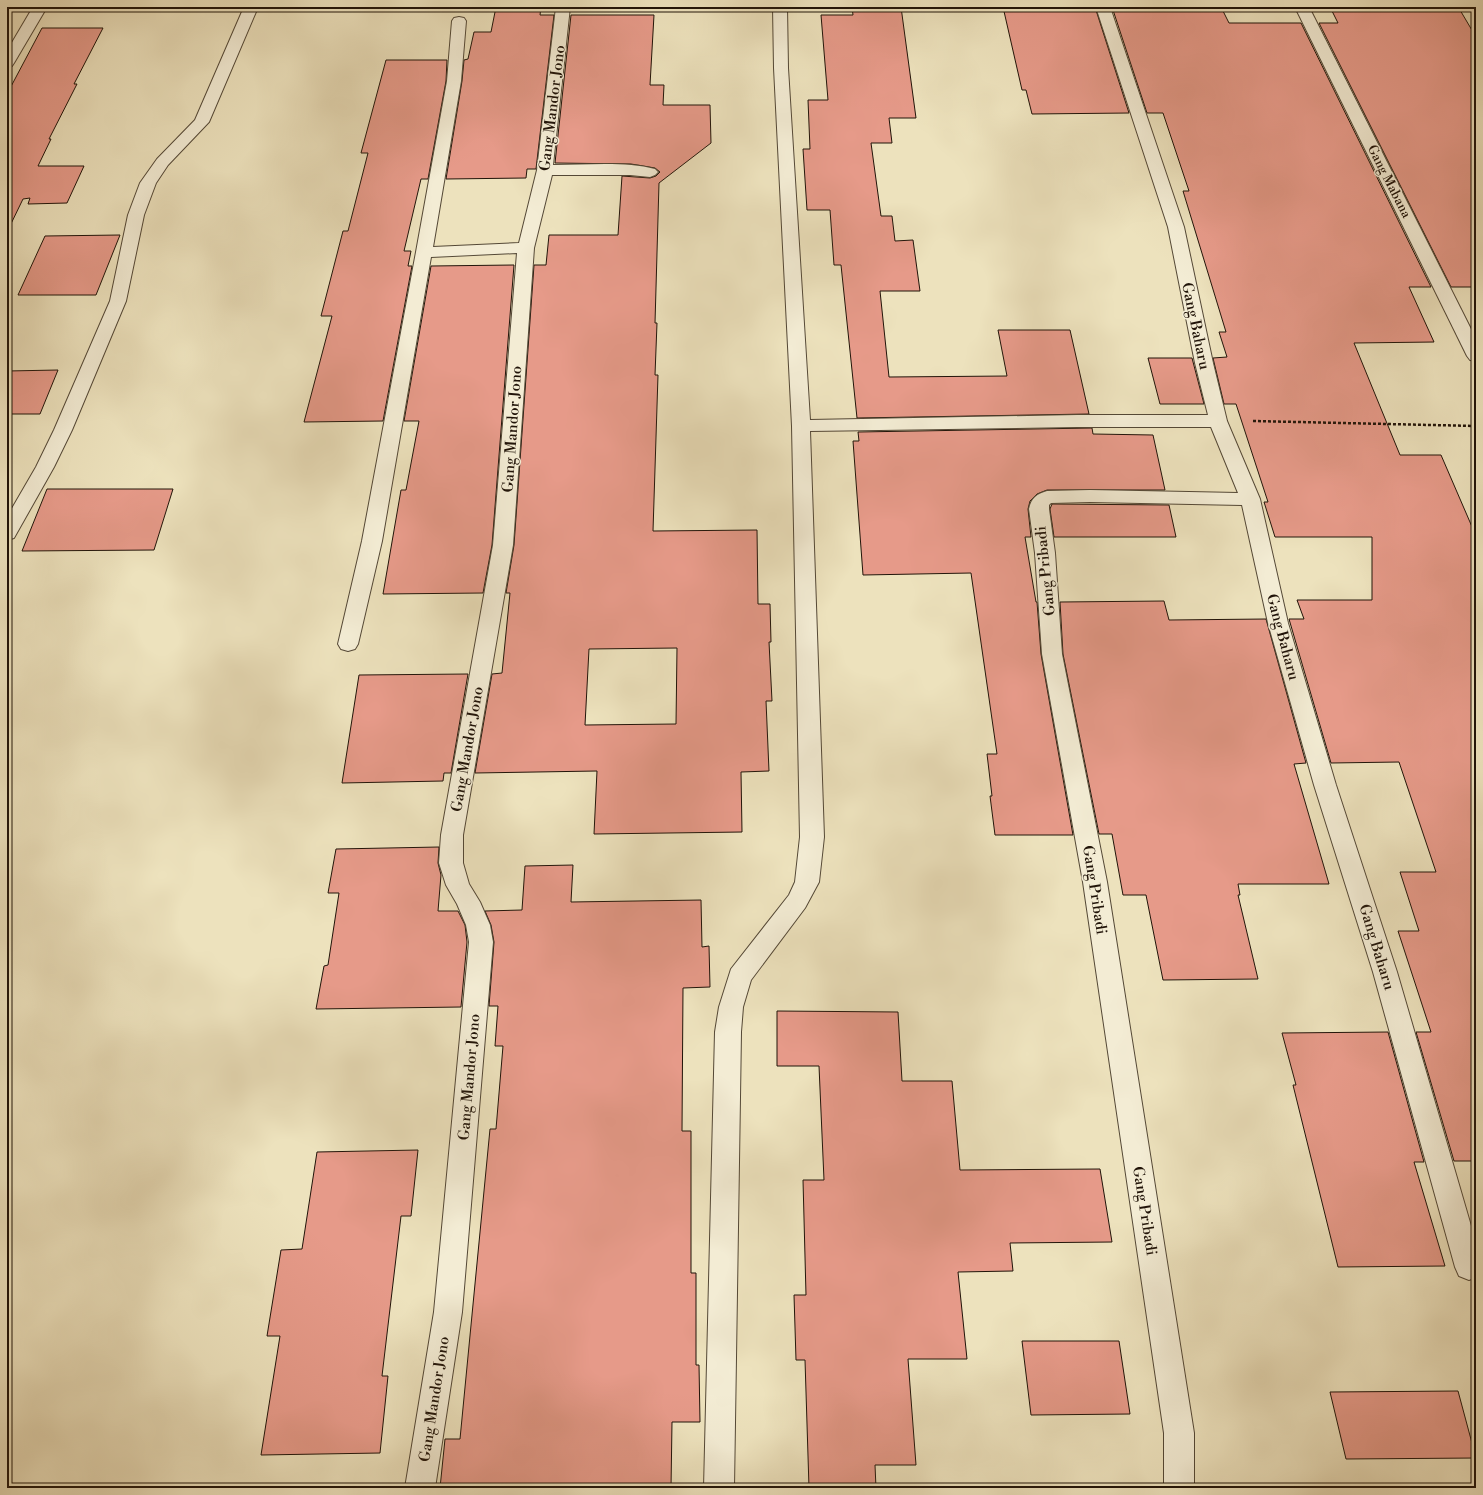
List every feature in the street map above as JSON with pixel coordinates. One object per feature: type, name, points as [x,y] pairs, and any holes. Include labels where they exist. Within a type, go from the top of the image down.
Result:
[{"type":"street","points":[[7,63],[40,7]]},
{"type":"street","points":[[7,534],[45,467],[63,430],[118,301],[136,215],[148,183],[162,162],[202,122],[251,7]]},
{"type":"street","name":"Gang Mandor Jono","points":[[420,1488],[448,1312],[480,942],[478,924],[458,885],[451,862],[452,835],[503,545],[526,248],[545,170],[563,7]]},
{"type":"street","points":[[719,1488],[728,1040],[731,1007],[740,976],[797,901],[807,882],[812,837],[801,426],[781,76],[780,7]]},
{"type":"street","name":"Gang Baharu","points":[[1103,7],[1176,227],[1204,363],[1218,421],[1250,499],[1278,623],[1325,785],[1385,972],[1469,1266]]},
{"type":"street","name":"Gang Mabana","points":[[1302,7],[1476,356]]},
{"type":"street","points":[[348,644],[372,541],[424,252],[454,81],[459,21]]},
{"type":"street","points":[[545,170],[630,170],[650,172]]},
{"type":"street","points":[[424,252],[526,248]]},
{"type":"street","points":[[801,426],[1077,421],[1218,421]]},
{"type":"street","name":"Gang Pribadi","points":[[1180,1488],[1179,1433],[1095,882],[1052,654],[1045,553],[1039,509],[1040,502],[1047,497],[1090,496],[1250,499]]},
{"type":"path","points":[[1218,421],[1476,426]]},
{"type":"building","points":[[496,7],[541,7],[540,15],[554,15],[536,169],[527,169],[526,178],[446,179],[464,60],[468,59],[474,32],[491,32]]},
{"type":"building","points":[[852,7],[901,7],[916,118],[889,118],[892,143],[871,143],[881,216],[892,216],[895,241],[913,240],[920,291],[880,291],[889,377],[1007,376],[998,330],[1070,330],[1089,414],[857,418],[841,265],[834,265],[830,210],[807,210],[803,149],[810,149],[808,100],[828,100],[821,15],[853,15]]},
{"type":"building","points":[[1003,7],[1095,7],[1129,113],[1032,114],[1026,90],[1022,90]]},
{"type":"building","points":[[1112,7],[1179,7],[1180,9],[1222,9],[1229,23],[1301,23],[1431,287],[1409,287],[1434,342],[1354,343],[1400,455],[1441,455],[1476,536],[1476,1161],[1454,1161],[1416,1032],[1431,1032],[1398,931],[1419,931],[1400,872],[1436,872],[1399,762],[1331,763],[1289,619],[1304,619],[1297,600],[1372,600],[1372,537],[1275,537],[1264,502],[1268,502],[1236,404],[1224,404],[1213,358],[1227,357],[1219,332],[1226,332],[1183,191],[1189,191],[1163,113],[1147,113]]},
{"type":"building","points":[[1330,7],[1401,7],[1404,11],[1460,10],[1476,37],[1476,287],[1451,287],[1319,23],[1338,23]]},
{"type":"building","points":[[571,15],[654,15],[650,85],[664,85],[663,105],[710,105],[711,143],[659,183],[655,323],[657,323],[655,375],[658,375],[653,531],[757,530],[758,604],[770,604],[771,642],[769,642],[772,701],[766,701],[769,771],[741,772],[742,832],[594,834],[597,771],[475,773],[492,674],[502,673],[510,593],[506,593],[514,545],[534,265],[546,265],[549,235],[618,235],[622,176],[650,178],[656,176],[660,172],[655,168],[631,164],[555,163]],"holes":[[[677,648],[676,724],[585,725],[589,649]]]},
{"type":"building","points":[[42,28],[103,28],[74,84],[77,84],[49,139],[51,139],[38,166],[84,166],[67,203],[28,204],[30,198],[23,199],[7,232],[7,94]]},
{"type":"building","points":[[386,60],[447,60],[446,81],[428,179],[421,179],[404,251],[411,251],[408,266],[412,266],[383,421],[304,422],[332,316],[321,316],[343,231],[348,231],[368,153],[361,153]]},
{"type":"building","points":[[120,235],[96,295],[18,295],[45,236]]},
{"type":"building","points":[[514,265],[492,545],[483,593],[383,594],[401,490],[406,490],[419,421],[404,421],[431,266]]},
{"type":"building","points":[[1148,358],[1192,358],[1204,404],[1160,404]]},
{"type":"building","points":[[58,370],[40,414],[7,414],[7,371]]},
{"type":"building","points":[[1092,428],[1093,434],[1153,435],[1165,490],[1047,490],[1037,494],[1030,501],[1028,509],[1031,537],[1025,537],[1037,602],[1041,654],[1073,835],[995,835],[987,754],[997,754],[971,573],[863,575],[853,441],[859,441],[858,432]]},
{"type":"building","points":[[47,489],[173,489],[154,550],[22,551]]},
{"type":"building","points":[[1052,504],[1169,505],[1176,537],[1054,537],[1050,509]]},
{"type":"building","points":[[1164,601],[1169,620],[1266,619],[1306,763],[1294,764],[1329,884],[1238,884],[1240,895],[1238,895],[1258,979],[1163,980],[1146,895],[1123,895],[1112,834],[1099,834],[1063,654],[1060,602]]},
{"type":"building","points":[[468,674],[451,773],[444,773],[443,781],[342,783],[359,675]]},
{"type":"building","points":[[439,847],[438,863],[441,875],[438,911],[458,911],[465,925],[467,942],[461,1007],[316,1009],[324,966],[328,965],[339,893],[328,893],[336,849]]},
{"type":"building","points":[[573,865],[571,902],[701,900],[702,947],[709,946],[710,987],[683,988],[682,1131],[691,1131],[691,1273],[696,1273],[696,1365],[699,1365],[700,1422],[672,1422],[671,1488],[440,1488],[445,1439],[460,1439],[490,1129],[496,1129],[503,1046],[495,1046],[498,1006],[489,1006],[494,942],[491,925],[485,911],[522,910],[525,866]]},
{"type":"building","points":[[777,1011],[898,1012],[902,1081],[952,1081],[960,1170],[1100,1169],[1112,1242],[1010,1243],[1013,1271],[958,1272],[967,1359],[908,1359],[916,1465],[875,1465],[876,1488],[809,1488],[805,1360],[796,1360],[794,1295],[806,1295],[803,1180],[824,1180],[819,1066],[777,1066]]},
{"type":"building","points":[[1388,1032],[1424,1162],[1414,1162],[1445,1266],[1338,1267],[1293,1085],[1296,1085],[1282,1033]]},
{"type":"building","points":[[418,1150],[411,1216],[401,1216],[382,1376],[388,1376],[380,1453],[261,1455],[280,1336],[267,1336],[281,1250],[302,1249],[317,1152]]},
{"type":"building","points":[[1022,1341],[1119,1341],[1130,1414],[1031,1415]]},
{"type":"building","points":[[1458,1391],[1476,1458],[1346,1459],[1330,1392]]}]
